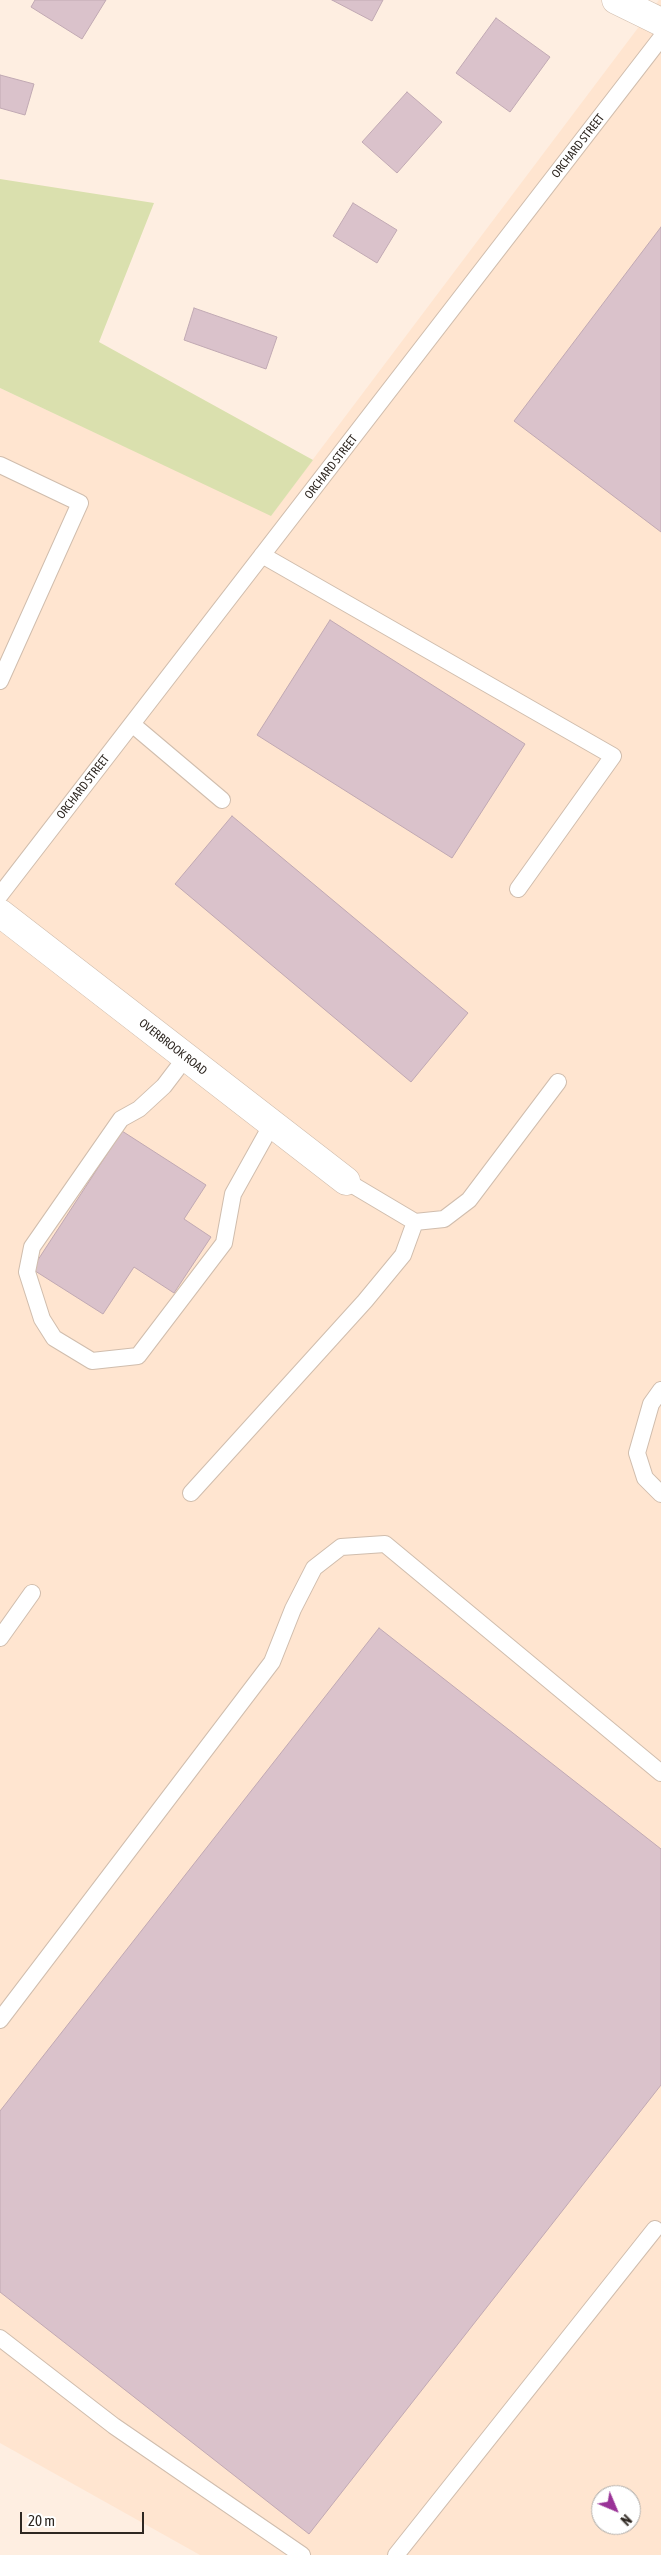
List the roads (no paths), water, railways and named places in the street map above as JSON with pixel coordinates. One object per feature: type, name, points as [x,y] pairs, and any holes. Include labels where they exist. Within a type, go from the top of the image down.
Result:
[{"type":"street","points":[[616,0],[661,22]]},
{"type":"street","name":"OVERBROOK ROAD","points":[[0,913],[346,1181]]},
{"type":"lane","name":"ORCHARD STREET","points":[[0,895],[661,38]]},
{"type":"lane","points":[[0,465],[80,502],[0,681]]},
{"type":"lane","points":[[262,555],[613,756],[518,889]]},
{"type":"lane","points":[[132,724],[222,800]]},
{"type":"lane","points":[[186,1057],[164,1086],[139,1109],[121,1119],[32,1247],[27,1272],[33,1298],[42,1319],[54,1338],[92,1361],[138,1356],[224,1243],[233,1194],[272,1124]]},
{"type":"lane","points":[[346,1181],[414,1222],[444,1219],[469,1200],[558,1082]]},
{"type":"lane","points":[[191,1493],[365,1300],[403,1255],[414,1222]]},
{"type":"lane","points":[[661,1390],[651,1404],[637,1453],[645,1478],[661,1494]]},
{"type":"lane","points":[[0,2020],[272,1662],[293,1609],[314,1568],[340,1547],[385,1544],[661,1773]]},
{"type":"lane","points":[[0,1638],[32,1593]]},
{"type":"lane","points":[[396,2555],[659,2228]]},
{"type":"lane","points":[[0,2338],[114,2426],[302,2555]]}]
